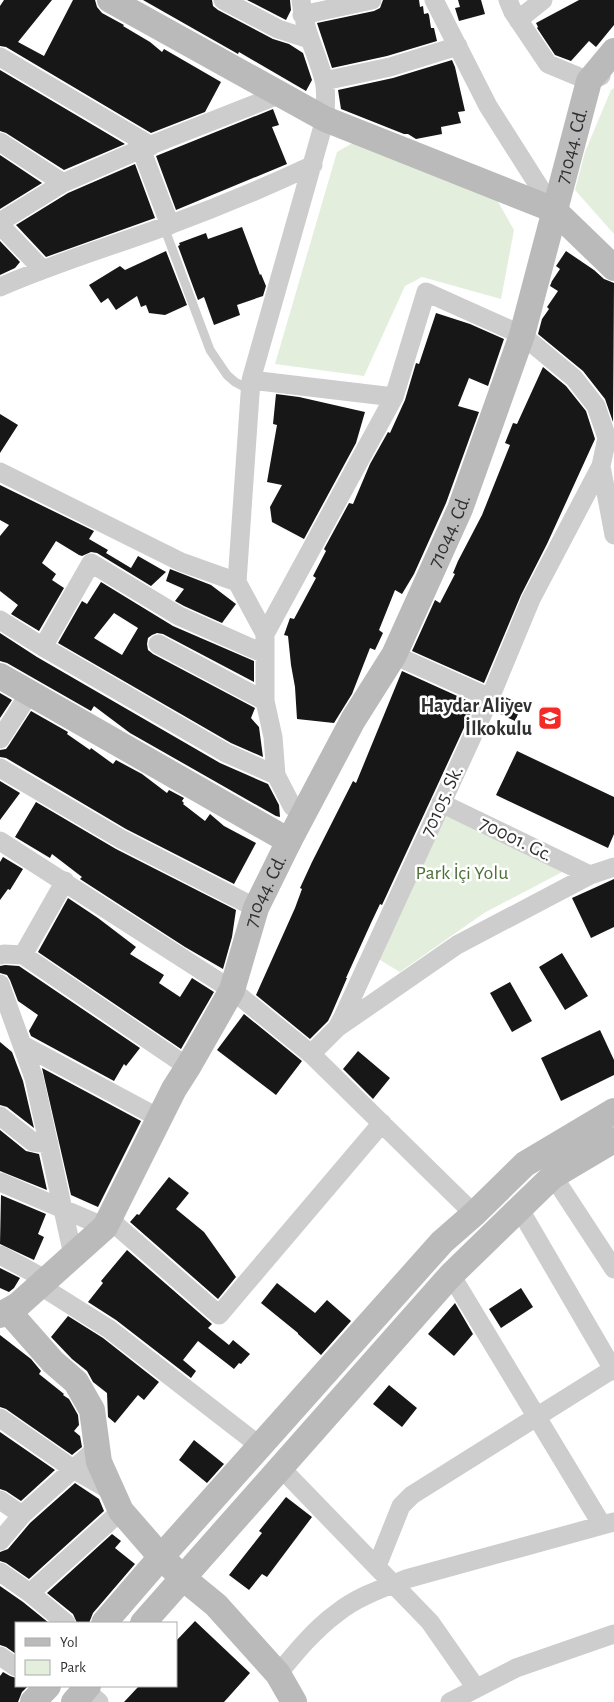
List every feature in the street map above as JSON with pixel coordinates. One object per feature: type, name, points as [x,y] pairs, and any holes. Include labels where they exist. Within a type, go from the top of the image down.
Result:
[{"type":"street","points":[[110,0],[326,119],[554,210]]},
{"type":"street","points":[[223,0],[278,30],[309,39]]},
{"type":"street","points":[[303,814],[292,806],[276,775],[272,737],[265,701],[265,634],[237,582],[251,385],[326,119],[324,81],[309,39],[301,7],[372,0]]},
{"type":"street","points":[[434,0],[488,106],[554,210],[614,268]]},
{"type":"street","points":[[508,0],[513,12],[548,64],[589,81],[614,72]]},
{"type":"street","points":[[518,20],[543,0]]},
{"type":"street","points":[[324,81],[390,67],[458,46]]},
{"type":"street","name":"71044. Cd.","points":[[107,1223],[174,1089],[232,990],[256,908],[353,720],[394,655],[460,509],[522,334],[589,81],[614,51]]},
{"type":"street","points":[[0,57],[146,148],[167,226]]},
{"type":"street","points":[[42,269],[0,224],[63,183],[281,94]]},
{"type":"street","points":[[0,142],[63,183]]},
{"type":"street","points":[[0,287],[42,269],[167,226],[247,195],[313,166]]},
{"type":"street","points":[[265,634],[394,397],[426,292],[522,334],[574,378],[596,406],[607,438],[614,536]]},
{"type":"street","points":[[251,385],[394,397]]},
{"type":"street","name":"70105. Sk.","points":[[336,1028],[343,1017],[490,698],[531,600],[608,465]]},
{"type":"street","points":[[0,472],[181,562],[237,582]]},
{"type":"street","points":[[43,647],[91,564],[179,616],[265,654]]},
{"type":"street","points":[[0,620],[226,753],[276,775]]},
{"type":"street","points":[[158,644],[265,701]]},
{"type":"street","points":[[394,655],[490,698]]},
{"type":"street","points":[[0,676],[289,841]]},
{"type":"street","points":[[0,739],[29,694]]},
{"type":"street","points":[[0,768],[122,839],[256,908]]},
{"type":"street","name":"70001. Gc.","points":[[441,803],[590,875]]},
{"type":"street","points":[[0,841],[232,990],[311,1054],[474,1214]]},
{"type":"street","points":[[311,1054],[336,1028],[456,945],[590,875],[614,867]]},
{"type":"street","points":[[23,955],[65,882]]},
{"type":"street","points":[[0,956],[4,954],[23,955],[188,1067]]},
{"type":"street","points":[[0,984],[5,1015],[23,1045],[34,1078],[72,1256]]},
{"type":"street","points":[[23,1045],[159,1118]]},
{"type":"street","points":[[105,1622],[442,1242],[474,1214],[525,1164],[614,1111]]},
{"type":"street","points":[[0,1116],[33,1142],[49,1144]]},
{"type":"street","points":[[0,1182],[63,1209],[107,1223],[219,1315],[382,1123]]},
{"type":"street","points":[[144,1622],[451,1276],[554,1176],[614,1140]]},
{"type":"street","points":[[554,1176],[614,1269]]},
{"type":"street","points":[[377,1566],[401,1506],[412,1495],[614,1370],[519,1208]]},
{"type":"street","points":[[107,1223],[18,1305],[4,1313],[76,1382],[92,1410],[99,1462],[118,1501],[161,1557],[216,1605],[278,1674],[294,1702]]},
{"type":"street","points":[[0,1255],[109,1329],[260,1446]]},
{"type":"street","points":[[278,1674],[312,1634],[338,1612],[374,1592],[406,1579],[608,1524],[536,1417],[451,1276]]},
{"type":"street","points":[[0,1418],[118,1501]]},
{"type":"street","points":[[0,1541],[22,1515],[97,1448]]},
{"type":"street","points":[[280,1468],[430,1622],[476,1688]]},
{"type":"street","points":[[0,1500],[22,1515]]},
{"type":"street","points":[[30,1593],[118,1501]]},
{"type":"street","points":[[0,1572],[30,1593],[65,1622]]},
{"type":"street","points":[[450,1702],[516,1668],[614,1634]]},
{"type":"street","points":[[0,1656],[15,1666]]},
{"type":"lane","points":[[167,226],[210,350],[227,375],[235,382],[251,385]]},
{"type":"green space","points":[[614,88],[614,234],[575,190],[585,152],[611,90]]},
{"type":"green space","points":[[356,141],[497,200],[514,230],[501,299],[422,277],[405,286],[364,376],[275,364],[337,152]]},
{"type":"green space","name":"Park İçi Yolu","points":[[440,812],[566,870],[484,913],[400,972],[375,957]]},
{"type":"building","points":[[4,0],[52,0],[18,42],[44,56],[73,0],[95,0],[97,7],[102,13],[124,25],[162,52],[164,49],[221,82],[205,112],[151,133],[6,47],[0,46],[0,6]]},
{"type":"building","points":[[143,0],[212,0],[213,6],[218,10],[273,39],[289,44],[303,53],[312,80],[306,91]]},
{"type":"building","points":[[247,0],[290,0],[291,10],[286,20]]},
{"type":"building","points":[[383,0],[419,0],[420,7],[423,6],[424,14],[428,13],[429,15],[431,28],[434,28],[437,41],[387,56],[332,68],[317,23],[374,11],[380,8]]},
{"type":"building","points":[[458,0],[481,0],[485,14],[459,21],[455,8],[460,7]]},
{"type":"building","points":[[579,0],[614,0],[614,25],[596,47],[589,41],[571,61],[555,55],[537,28],[536,23]]},
{"type":"building","points":[[452,60],[465,111],[458,112],[461,123],[441,127],[442,134],[416,139],[408,134],[341,109],[338,90],[393,78]]},
{"type":"building","points":[[0,70],[125,144],[64,170],[0,131]]},
{"type":"building","points":[[273,109],[279,125],[272,127],[287,164],[176,210],[156,156]]},
{"type":"building","points":[[0,155],[42,183],[0,209]]},
{"type":"building","points":[[135,164],[155,218],[46,257],[16,225],[68,193]]},
{"type":"building","points":[[242,227],[266,286],[263,296],[237,305],[240,315],[214,325],[204,297],[198,300],[178,246],[180,245],[179,243],[206,233],[208,239]]},
{"type":"building","points":[[0,241],[20,262],[15,268],[0,275]]},
{"type":"building","points":[[166,251],[187,305],[165,315],[149,313],[146,305],[141,307],[137,296],[116,310],[108,298],[101,303],[89,285],[120,266],[125,270]]},
{"type":"building","points":[[566,251],[604,279],[614,283],[613,422],[605,399],[583,371],[538,334],[542,319],[549,309],[547,307],[558,291],[550,286],[560,269],[556,266]]},
{"type":"building","points":[[436,313],[470,324],[504,339],[488,386],[469,378],[458,406],[479,412],[446,503],[414,574],[402,594],[395,590],[379,630],[383,633],[375,650],[370,648],[352,694],[334,723],[297,719],[288,636],[284,635],[290,618],[294,619],[316,578],[313,576],[326,551],[324,549],[349,503],[353,504],[370,464],[388,432],[390,433],[405,400],[416,363],[419,364]]},
{"type":"building","points":[[543,367],[566,386],[586,411],[595,439],[547,544],[521,595],[484,683],[412,651],[435,600],[440,603],[455,574],[453,573],[458,561],[482,515],[510,445],[505,443],[513,423],[517,424]]},
{"type":"building","points":[[276,394],[299,397],[365,412],[356,443],[304,539],[272,522],[270,507],[282,485],[267,482],[277,425],[273,424]]},
{"type":"building","points":[[0,414],[18,425],[0,453]]},
{"type":"building","points":[[0,485],[94,531],[89,539],[108,550],[106,553],[131,568],[138,556],[166,572],[151,586],[97,553],[91,552],[82,556],[56,541],[42,563],[56,574],[52,580],[64,588],[39,631],[11,614],[18,605],[0,591],[0,536],[9,525],[0,520]]},
{"type":"building","points":[[170,569],[211,585],[236,604],[222,623],[175,601],[184,589],[166,581]]},
{"type":"building","points":[[101,582],[173,626],[254,661],[254,682],[163,634],[157,633],[148,638],[148,650],[153,654],[255,708],[251,718],[259,727],[263,757],[231,743],[58,643],[82,601],[87,604]],"holes":[[[114,613],[138,628],[122,655],[94,638]]]},
{"type":"building","points":[[0,633],[37,657],[220,763],[268,784],[279,805],[280,817],[130,733],[94,706],[91,711],[7,663],[0,661]]},
{"type":"building","points":[[402,671],[475,704],[382,905],[380,904],[371,923],[331,1015],[328,1021],[310,1039],[256,995],[295,908],[302,889],[300,888],[312,862],[353,781],[356,783]]},
{"type":"building","points":[[0,693],[12,700],[0,718]]},
{"type":"building","points":[[503,696],[522,705],[515,721],[496,712]]},
{"type":"building","points":[[31,711],[68,732],[67,734],[113,764],[116,760],[142,774],[167,793],[169,790],[184,798],[183,804],[205,821],[210,814],[224,826],[256,843],[234,884],[126,829],[6,758],[0,757],[0,750],[6,749]]},
{"type":"building","points":[[517,751],[614,797],[614,834],[608,848],[496,795]]},
{"type":"building","points":[[0,781],[20,793],[0,820]]},
{"type":"building","points":[[36,802],[116,849],[236,910],[232,937],[223,969],[185,947],[80,879],[82,877],[52,854],[50,858],[15,837]]},
{"type":"building","points":[[3,857],[23,869],[10,890],[8,889],[0,900],[0,862]]},
{"type":"building","points":[[614,879],[614,927],[591,938],[572,898]]},
{"type":"building","points":[[68,898],[136,947],[130,954],[164,975],[159,983],[180,997],[192,978],[214,992],[181,1049],[38,952]]},
{"type":"building","points":[[562,953],[588,996],[565,1010],[539,967]]},
{"type":"building","points":[[0,966],[19,966],[140,1048],[126,1066],[124,1064],[114,1081],[31,1036],[29,1031],[38,1015],[18,1001],[7,975],[0,973]]},
{"type":"building","points":[[510,982],[532,1021],[512,1032],[490,993]]},
{"type":"building","points":[[244,1014],[302,1061],[276,1095],[217,1050]]},
{"type":"building","points":[[600,1030],[614,1060],[614,1075],[561,1101],[541,1058]]},
{"type":"building","points":[[0,1042],[12,1052],[23,1081],[34,1128],[7,1107],[0,1105]]},
{"type":"building","points":[[358,1051],[390,1078],[373,1099],[343,1069]]},
{"type":"building","points":[[42,1068],[141,1121],[98,1207],[71,1195]]},
{"type":"building","points":[[0,1130],[26,1151],[39,1154],[47,1190],[0,1171]]},
{"type":"building","points":[[169,1177],[189,1193],[176,1209],[204,1232],[236,1277],[218,1299],[130,1222],[137,1214],[139,1215]]},
{"type":"building","points":[[1,1195],[46,1214],[38,1234],[44,1237],[34,1260],[0,1244]]},
{"type":"building","points":[[127,1250],[212,1324],[208,1328],[229,1345],[233,1340],[250,1354],[241,1364],[239,1363],[234,1369],[198,1341],[183,1360],[196,1371],[191,1378],[116,1320],[88,1302],[103,1283],[101,1281]]},
{"type":"building","points":[[0,1268],[20,1278],[9,1292],[0,1288]]},
{"type":"building","points":[[277,1283],[315,1313],[327,1300],[351,1321],[321,1355],[298,1333],[261,1303]]},
{"type":"building","points":[[521,1288],[533,1307],[501,1328],[489,1309]]},
{"type":"building","points":[[455,1303],[473,1334],[454,1356],[428,1334]]},
{"type":"building","points":[[68,1316],[103,1338],[159,1382],[144,1400],[138,1395],[115,1423],[108,1417],[107,1393],[93,1382],[87,1371],[72,1359],[51,1337]]},
{"type":"building","points":[[0,1335],[31,1359],[41,1371],[39,1374],[69,1399],[78,1415],[79,1425],[74,1431],[80,1436],[82,1447],[72,1455],[6,1409],[0,1407]]},
{"type":"building","points":[[389,1385],[417,1408],[402,1427],[373,1404]]},
{"type":"building","points":[[0,1432],[55,1470],[21,1501],[0,1489]]},
{"type":"building","points":[[194,1440],[224,1464],[207,1483],[179,1460]]},
{"type":"building","points":[[75,1483],[99,1499],[104,1511],[29,1579],[0,1561],[0,1552],[8,1549],[30,1523]]},
{"type":"building","points":[[286,1497],[312,1517],[267,1577],[262,1574],[249,1590],[229,1575],[262,1533],[259,1531]]},
{"type":"building","points":[[112,1534],[121,1541],[115,1548],[135,1564],[93,1613],[89,1622],[77,1622],[73,1614],[47,1593]]},
{"type":"building","points":[[0,1586],[48,1622],[15,1622],[15,1653],[0,1645]]},
{"type":"building","points":[[195,1621],[250,1673],[224,1702],[124,1702],[138,1687],[178,1687],[178,1639]]},
{"type":"building","points":[[3,1672],[15,1678],[15,1687],[27,1687],[22,1692],[18,1702],[0,1702],[0,1676]]},
{"type":"place","name":"Haydar Aliyev İlkokulu","points":[[550,718]]}]
